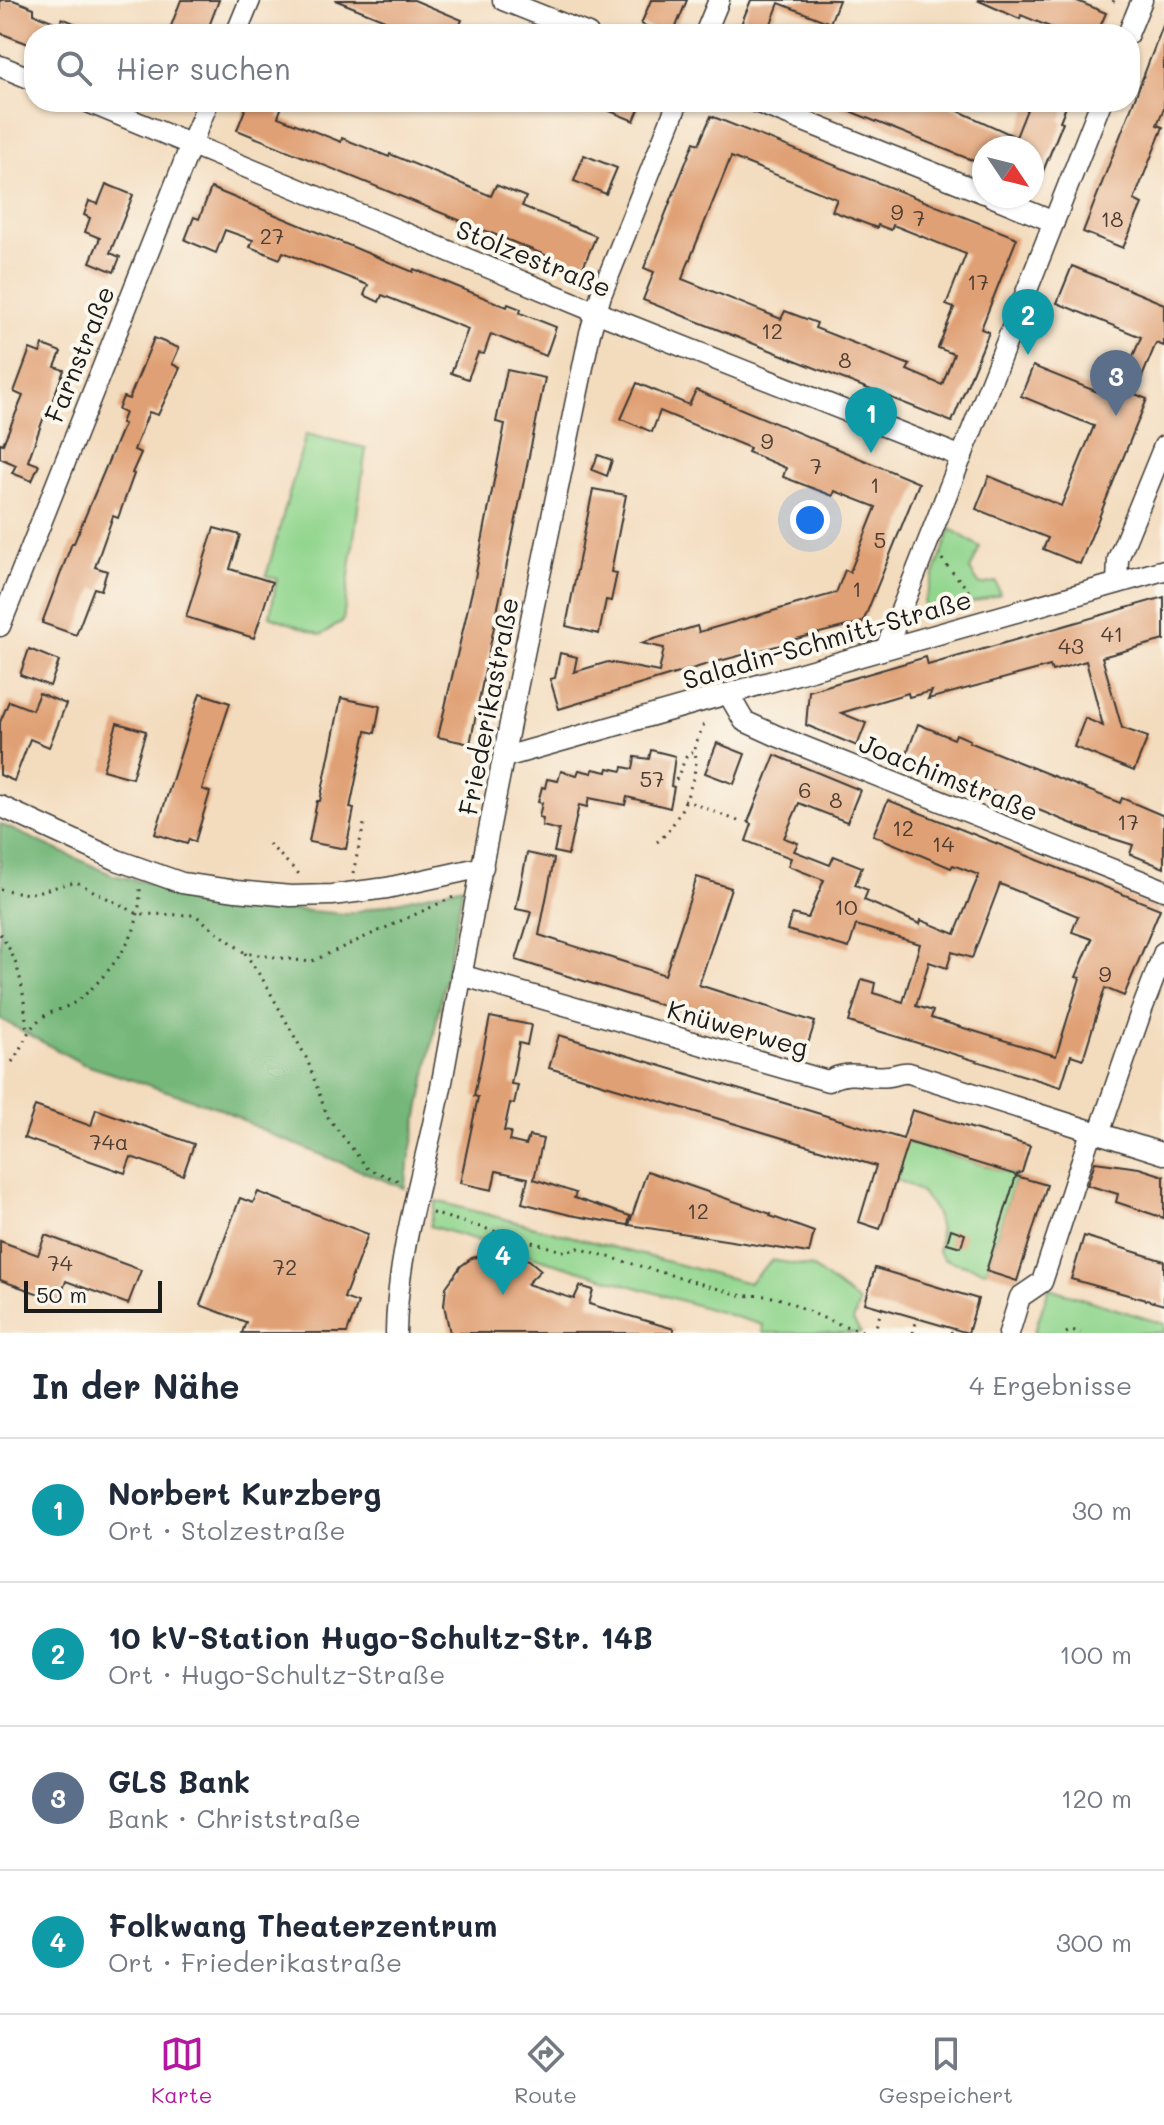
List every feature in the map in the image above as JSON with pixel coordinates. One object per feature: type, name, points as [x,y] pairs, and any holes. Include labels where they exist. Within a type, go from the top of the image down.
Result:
[{"type":"street","points":[[240,24],[250,0]]},
{"type":"street","points":[[503,0],[563,24]]},
{"type":"street","points":[[709,24],[719,0]]},
{"type":"street","points":[[1132,24],[1142,0]]},
{"type":"street","points":[[0,66],[24,76]]},
{"type":"street","name":"Stolzestraße","points":[[113,112],[596,312],[962,457]]},
{"type":"street","name":"Farnstraße","points":[[0,626],[204,112]]},
{"type":"street","name":"Friederikastraße","points":[[396,1333],[396,1310],[414,1208],[596,312],[674,112]]},
{"type":"street","points":[[781,112],[972,188]]},
{"type":"street","points":[[887,646],[1097,112]]},
{"type":"street","points":[[1020,208],[1054,222]]},
{"type":"street","points":[[1117,583],[1118,559],[1164,446]]},
{"type":"street","name":"Saladin-Schmitt-Straße","points":[[505,757],[721,697],[887,646],[1164,570]]},
{"type":"street","name":"Joachimstraße","points":[[721,697],[744,721],[777,736],[1164,890]]},
{"type":"street","points":[[0,806],[117,860],[182,883],[277,895],[322,896],[353,892],[483,867]]},
{"type":"street","points":[[1009,1333],[1020,1297],[1042,1282],[1164,952]]},
{"type":"street","name":"Knüwerweg","points":[[461,975],[828,1081],[841,1073],[888,1076],[903,1072],[1164,1154]]},
{"type":"path","points":[[925,550],[940,556],[954,576],[967,586],[979,622]]},
{"type":"path","points":[[676,780],[721,697]]},
{"type":"path","points":[[657,842],[675,825],[697,761],[694,751]]},
{"type":"path","points":[[684,800],[743,823]]},
{"type":"path","points":[[353,892],[355,858],[364,824]]},
{"type":"path","points":[[269,844],[322,896]]},
{"type":"path","points":[[12,1062],[27,1033],[50,1012],[72,1004],[89,991],[132,934],[138,914],[141,881]]},
{"type":"path","points":[[0,889],[28,894],[76,882],[138,914],[195,915],[245,953],[307,1059],[327,1116],[368,1169],[404,1182],[414,1208],[566,1252],[578,1248],[743,1296],[764,1295],[786,1299],[826,1319],[868,1333]]},
{"type":"path","points":[[245,953],[310,962],[461,894],[467,895]]},
{"type":"path","points":[[0,934],[12,951],[20,972],[27,1033]]},
{"type":"path","points":[[874,1333],[882,1308]]},
{"type":"path","points":[[913,1333],[917,1319]]},
{"type":"path","points":[[1066,1333],[1072,1330],[1081,1333]]},
{"type":"green space","points":[[306,434],[366,448],[343,621],[321,635],[270,616],[277,579],[266,576]]},
{"type":"green space","points":[[951,529],[980,547],[970,570],[980,585],[996,582],[1000,594],[932,615],[924,608],[924,602]]},
{"type":"green space","points":[[0,824],[113,875],[196,894],[284,909],[346,914],[463,886],[404,1188],[272,1135],[219,1108],[83,1064],[0,1019]]},
{"type":"green space","points":[[902,1141],[1016,1175],[986,1271],[944,1259],[938,1252],[939,1228],[932,1207],[918,1191],[896,1180]]},
{"type":"green space","points":[[436,1201],[749,1283],[772,1260],[812,1267],[859,1303],[853,1321],[861,1333],[762,1333],[763,1325],[430,1226]]},
{"type":"green space","points":[[1049,1288],[1164,1324],[1164,1333],[1034,1333]]},
{"type":"building","points":[[0,0],[13,0],[34,8],[34,14],[60,24],[24,24],[24,42],[0,33]]},
{"type":"building","points":[[181,0],[219,0],[210,24],[172,24]]},
{"type":"building","points":[[335,0],[414,0],[462,20],[460,24],[395,24]]},
{"type":"building","points":[[651,0],[687,0],[677,24],[641,24]]},
{"type":"building","points":[[751,0],[839,0],[830,23],[779,3],[771,24],[741,24]]},
{"type":"building","points":[[977,0],[1075,0],[1106,13],[1101,24],[1043,24],[1021,15],[1020,19]]},
{"type":"building","points":[[62,18],[77,24],[60,24]]},
{"type":"building","points":[[1164,23],[1164,108],[1157,125],[1163,127],[1134,200],[1142,204],[1123,248],[1083,232],[1130,112],[1140,112],[1140,85]]},
{"type":"building","points":[[244,112],[280,112],[278,117],[341,142],[342,138],[389,157],[390,154],[491,196],[496,185],[526,197],[522,206],[596,236],[582,270],[237,130]]},
{"type":"building","points":[[612,112],[638,112],[634,121]]},
{"type":"building","points":[[852,112],[961,112],[1014,136],[972,136],[972,160]]},
{"type":"building","points":[[1026,112],[1064,112],[1060,121],[1063,122],[1044,169],[1044,136],[1016,136]]},
{"type":"building","points":[[711,116],[1017,238],[981,329],[989,332],[952,422],[643,300],[654,272],[644,268],[694,142],[699,144]],"holes":[[[731,157],[837,199],[832,211],[877,228],[878,225],[891,230],[893,225],[966,254],[946,305],[954,308],[938,348],[954,354],[942,385],[907,370],[910,365],[815,328],[817,323],[785,311],[781,319],[682,279]]]},
{"type":"building","points":[[584,155],[617,168],[606,194],[574,181]]},
{"type":"building","points":[[106,184],[133,195],[110,253],[120,257],[114,272],[90,262],[100,238],[85,232],[90,218],[84,215],[89,201],[98,204]]},
{"type":"building","points":[[211,188],[413,272],[414,269],[507,307],[508,304],[521,309],[520,313],[556,327],[546,356],[491,334],[484,354],[478,353],[468,379],[451,373],[468,329],[382,295],[379,302],[364,295],[368,285],[283,252],[280,259],[250,247],[253,240],[225,230],[216,253],[185,240],[194,217],[199,219]]},
{"type":"building","points":[[1072,266],[1164,304],[1164,346],[1156,343],[1135,394],[1147,399],[1080,564],[1043,549],[1048,538],[976,509],[989,476],[1061,506],[1094,426],[1021,396],[1033,366],[1105,395],[1110,384],[1120,388],[1141,337],[1057,303]]},
{"type":"building","points":[[154,338],[179,348],[172,364],[180,368],[158,415],[149,412],[134,450],[141,453],[134,474],[118,518],[113,516],[95,567],[107,571],[101,590],[94,588],[76,635],[42,623],[72,543],[124,424],[121,423],[125,413],[118,410],[123,397],[129,399]]},
{"type":"building","points":[[43,345],[61,352],[55,367],[64,370],[28,461],[39,465],[32,481],[12,473],[16,465],[0,458],[0,443],[3,444],[23,396],[14,392],[30,349],[40,353]]},
{"type":"building","points":[[507,370],[545,378],[470,744],[438,737],[475,578],[505,424],[496,422]]},
{"type":"building","points":[[637,383],[689,405],[696,390],[919,483],[863,622],[559,709],[550,679],[555,678],[560,653],[577,657],[574,672],[608,662],[659,672],[664,648],[641,643],[697,626],[699,632],[836,593],[845,570],[850,572],[876,507],[835,491],[833,496],[783,477],[786,468],[748,452],[750,448],[660,411],[652,432],[621,419]]},
{"type":"building","points":[[598,455],[612,460],[607,476],[592,470]]},
{"type":"building","points":[[593,489],[626,495],[611,572],[617,573],[611,601],[606,600],[599,634],[566,626]]},
{"type":"building","points":[[214,528],[240,535],[230,569],[272,582],[254,638],[186,617]]},
{"type":"building","points":[[1164,597],[1164,640],[1102,657],[1122,728],[1148,737],[1134,771],[1074,747],[1085,718],[1103,726],[1086,661],[1052,671],[1050,666],[928,699],[932,691],[909,697],[908,693],[841,713],[866,723],[857,746],[806,725],[809,691],[926,657],[928,665]]},
{"type":"building","points":[[29,649],[59,661],[50,686],[20,675]]},
{"type":"building","points":[[39,693],[66,704],[49,747],[30,739],[14,781],[0,775],[0,722],[9,701],[32,710]]},
{"type":"building","points":[[200,693],[230,703],[202,789],[210,792],[195,842],[189,839],[187,844],[155,834]]},
{"type":"building","points":[[341,698],[380,706],[375,733],[366,731],[350,808],[354,809],[346,849],[309,842]]},
{"type":"building","points":[[117,723],[146,731],[132,778],[103,770]]},
{"type":"building","points":[[918,724],[954,739],[956,734],[1120,803],[1122,798],[1164,816],[1164,868],[1130,854],[1133,845],[1095,833],[906,756]]},
{"type":"building","points":[[717,743],[745,754],[734,784],[705,773]]},
{"type":"building","points":[[651,750],[675,756],[670,808],[627,797],[625,805],[589,798],[587,807],[579,805],[568,855],[554,852],[559,830],[542,826],[543,818],[539,817],[542,803],[538,802],[547,779],[558,781],[561,771],[577,775],[579,770],[592,773],[593,769],[607,772],[608,768],[622,771],[623,767],[633,769],[635,757],[649,759]]},
{"type":"building","points":[[775,755],[860,790],[847,822],[799,803],[784,838],[798,843],[794,851],[830,865],[834,856],[862,867],[855,885],[868,890],[864,900],[920,924],[921,920],[955,934],[979,875],[953,865],[951,868],[873,835],[888,800],[1160,909],[1124,996],[1105,988],[1083,1059],[1071,1055],[1061,1087],[849,1022],[862,979],[875,983],[873,993],[903,1002],[920,944],[856,925],[849,948],[787,930],[792,914],[808,918],[824,880],[788,866],[791,858],[746,841],[752,824],[748,822]],"holes":[[[1000,884],[1078,916],[1072,932],[1092,939],[1076,977],[1080,978],[1056,1056],[931,1018],[933,1011],[916,1006],[929,962],[947,968],[952,952],[972,958]]]},
{"type":"building","points":[[527,853],[554,859],[539,935],[665,975],[697,877],[731,888],[699,985],[815,1022],[806,1050],[516,960],[531,912],[516,909]]},
{"type":"building","points":[[490,1017],[531,1025],[527,1045],[519,1043],[511,1084],[518,1085],[514,1104],[510,1103],[504,1131],[511,1132],[509,1141],[526,1145],[529,1136],[543,1139],[534,1179],[576,1193],[574,1198],[630,1216],[628,1225],[522,1203],[528,1178],[496,1171],[492,1190],[460,1183],[478,1097],[474,1096]]},
{"type":"building","points":[[559,1035],[903,1139],[912,1110],[1030,1146],[1022,1172],[1016,1175],[908,1142],[880,1229],[859,1222],[876,1166],[549,1068]]},
{"type":"building","points":[[35,1106],[91,1126],[96,1109],[194,1144],[183,1175],[131,1157],[125,1173],[24,1138]]},
{"type":"building","points":[[1095,1162],[1139,1168],[1164,1176],[1164,1218],[1116,1202],[1118,1194],[1087,1185]]},
{"type":"building","points":[[647,1171],[814,1232],[809,1253],[629,1225]]},
{"type":"building","points":[[1016,1176],[1047,1185],[1017,1281],[986,1271]]},
{"type":"building","points":[[258,1192],[368,1234],[344,1298],[358,1303],[347,1333],[242,1333],[246,1322],[200,1305],[240,1198],[253,1203]]},
{"type":"building","points":[[951,1229],[965,1234],[961,1247],[947,1243]]},
{"type":"building","points":[[45,1235],[141,1270],[128,1304],[66,1281],[59,1301],[0,1280],[0,1241],[38,1255]]},
{"type":"building","points":[[1084,1236],[1164,1261],[1164,1305],[1071,1279]]},
{"type":"building","points":[[501,1251],[529,1260],[541,1270],[527,1284],[574,1299],[580,1286],[593,1290],[589,1304],[674,1329],[673,1333],[450,1333],[444,1305],[446,1287],[461,1266],[472,1258]]},
{"type":"building","points":[[875,1268],[978,1299],[968,1333],[865,1303]]},
{"type":"place","name":"10 kV-Station Hugo-Schultz-Str. 14B","points":[[1028,355]]},
{"type":"place","name":"GLS Bank","points":[[1116,416]]},
{"type":"place","name":"Norbert Kurzberg","points":[[871,453]]},
{"type":"place","name":"Folkwang Theaterzentrum","points":[[503,1295]]}]
